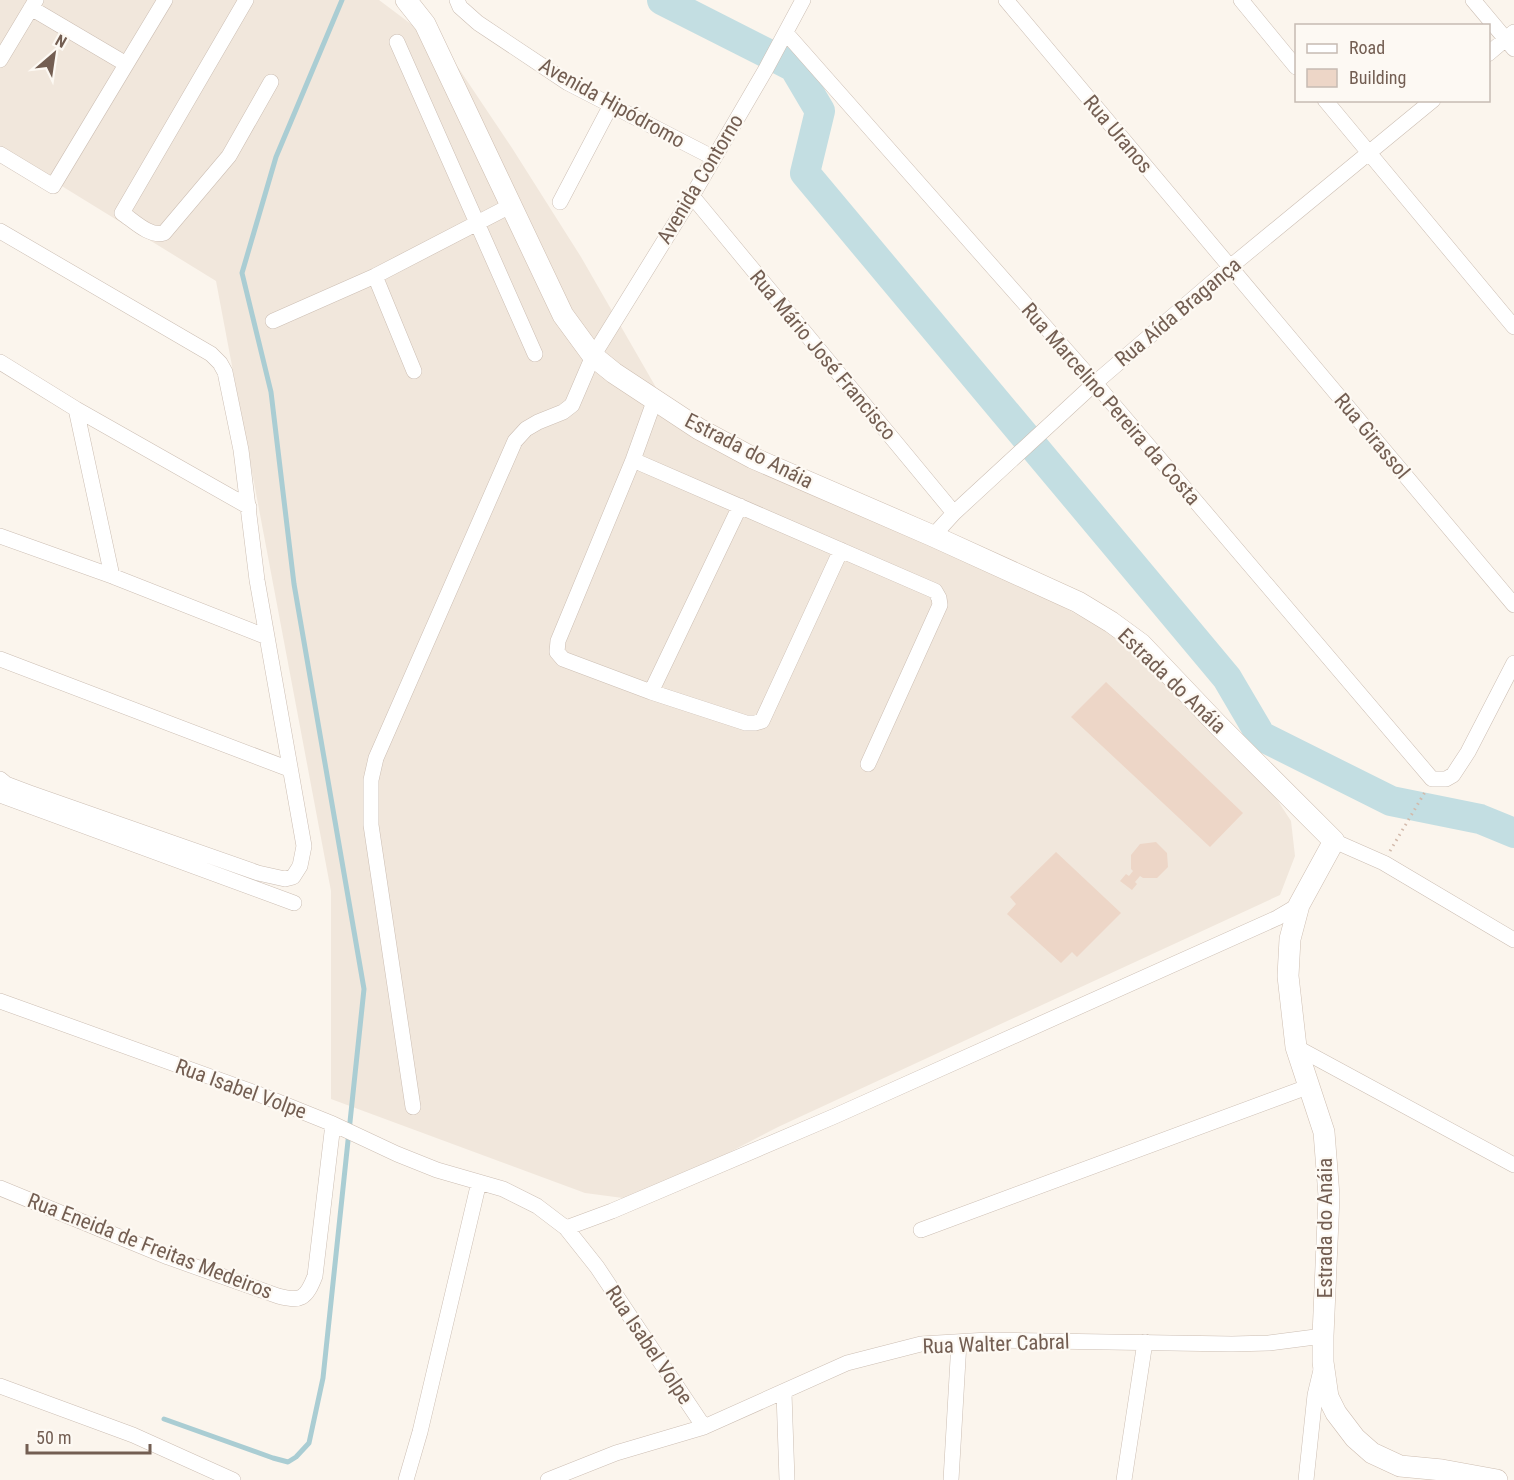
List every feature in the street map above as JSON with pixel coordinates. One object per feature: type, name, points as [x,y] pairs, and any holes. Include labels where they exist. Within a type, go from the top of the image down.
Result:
[{"type":"street","points":[[0,154],[53,186],[165,0]]},
{"type":"street","points":[[246,0],[122,213],[149,232],[157,235],[164,232],[229,156],[271,82]]},
{"type":"street","name":"Estrada do Anáia","points":[[406,0],[425,24],[563,315],[593,356],[699,429],[753,458],[1078,602],[1111,622],[1141,644],[1334,841],[1299,905],[1290,939],[1288,976],[1296,1047],[1324,1132],[1329,1196],[1323,1362],[1328,1397],[1336,1413],[1355,1438],[1372,1453],[1400,1466],[1442,1470],[1497,1480]]},
{"type":"street","name":"Avenida Hipódromo","points":[[458,0],[460,7],[478,23],[568,83],[714,158]]},
{"type":"street","name":"Avenida Contorno","points":[[413,1107],[371,825],[371,780],[376,758],[515,441],[526,429],[563,412],[572,405],[593,356],[692,196],[766,69],[803,0]]},
{"type":"street","name":"Rua Uranos","points":[[1006,0],[1230,267]]},
{"type":"street","points":[[1241,0],[1295,66]]},
{"type":"street","points":[[1473,0],[1511,40],[1490,53]]},
{"type":"street","points":[[0,60],[33,4],[126,64]]},
{"type":"street","name":"Rua Marcelino Pereira da Costa","points":[[784,36],[1095,383],[1429,785]]},
{"type":"street","points":[[397,42],[535,354]]},
{"type":"street","points":[[1327,102],[1514,327]]},
{"type":"street","name":"Rua Aída Bragança","points":[[933,536],[954,513],[1095,383],[1230,267],[1431,102]]},
{"type":"street","points":[[560,202],[611,105]]},
{"type":"street","name":"Rua Mário José Francisco","points":[[692,196],[954,513]]},
{"type":"street","points":[[273,321],[375,276],[510,206]]},
{"type":"street","points":[[0,231],[211,354],[225,372],[241,450],[257,580],[304,846],[300,866],[293,877],[285,879],[258,873],[30,794],[0,779]]},
{"type":"street","name":"Rua Girassol","points":[[1230,267],[1514,605]]},
{"type":"street","points":[[375,276],[414,371]]},
{"type":"street","points":[[0,362],[76,409],[249,507]]},
{"type":"street","points":[[655,399],[633,460],[558,641],[557,652],[562,659],[651,692],[746,723],[762,721],[841,550]]},
{"type":"street","points":[[76,409],[112,576]]},
{"type":"street","points":[[633,460],[934,591],[939,598],[940,605],[868,764]]},
{"type":"street","points":[[651,692],[740,506]]},
{"type":"street","points":[[0,536],[112,576],[267,637]]},
{"type":"street","points":[[0,659],[289,769]]},
{"type":"street","points":[[1429,785],[1453,775],[1514,663]]},
{"type":"street","points":[[0,795],[294,903]]},
{"type":"street","points":[[1334,841],[1384,863],[1514,940]]},
{"type":"street","points":[[566,1228],[612,1212],[836,1116],[1277,918],[1299,905]]},
{"type":"street","name":"Rua Isabel Volpe","points":[[0,1001],[261,1095],[333,1124],[396,1154],[437,1170],[512,1192],[537,1206],[566,1228],[597,1267],[704,1427]]},
{"type":"street","points":[[1296,1047],[1514,1165]]},
{"type":"street","points":[[921,1230],[1310,1086]]},
{"type":"street","name":"Rua Eneida de Freitas Medeiros","points":[[0,1188],[168,1257],[295,1300],[303,1297],[315,1276],[333,1124]]},
{"type":"street","points":[[406,1480],[420,1432],[479,1182]]},
{"type":"street","name":"Rua Walter Cabral","points":[[548,1480],[616,1453],[704,1427],[847,1363],[921,1344],[988,1340],[1269,1343],[1323,1336]]},
{"type":"street","points":[[951,1480],[959,1342]]},
{"type":"street","points":[[1124,1480],[1145,1342]]},
{"type":"street","points":[[1306,1480],[1315,1395],[1323,1362]]},
{"type":"street","points":[[0,1386],[133,1435],[233,1480]]},
{"type":"street","points":[[784,1393],[787,1480]]},
{"type":"path","points":[[1392,846],[1429,785]]},
{"type":"shaded area","points":[[0,0],[379,0],[447,51],[581,257],[677,424],[999,571],[1126,642],[1276,798],[1291,821],[1295,856],[1280,895],[778,1127],[638,1200],[585,1193],[331,1099],[331,891],[216,281],[0,148]]},
{"type":"building","points":[[1106,682],[1243,813],[1210,847],[1071,717]]},
{"type":"building","points":[[1156,842],[1167,853],[1168,867],[1157,878],[1140,876],[1132,890],[1120,881],[1126,874],[1129,876],[1133,871],[1131,855],[1140,844]]},
{"type":"building","points":[[1056,852],[1121,913],[1077,957],[1072,952],[1061,963],[1007,914],[1016,904],[1010,897]]},
{"type":"waterway","points":[[164,1419],[288,1462],[309,1443],[323,1378],[364,989],[294,584],[271,392],[242,273],[276,157],[342,0]]},
{"type":"waterway","points":[[662,0],[794,67],[820,111],[805,173],[1227,678],[1261,736],[1391,801],[1480,819],[1514,833]]}]
